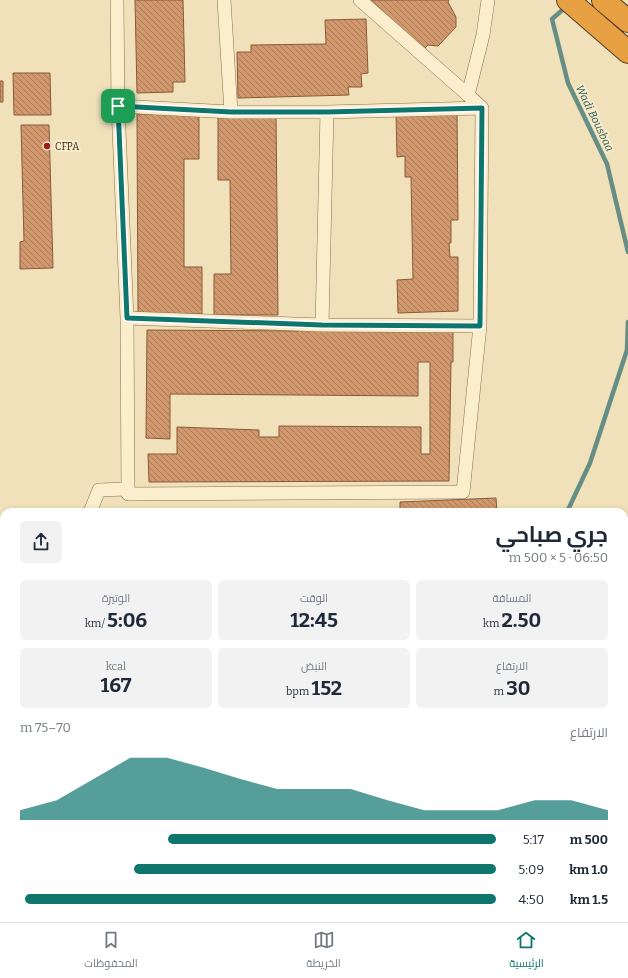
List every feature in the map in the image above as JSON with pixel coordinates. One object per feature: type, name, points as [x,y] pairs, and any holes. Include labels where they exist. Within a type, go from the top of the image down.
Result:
[{"type":"highway","points":[[568,0],[628,52]]},
{"type":"highway","points":[[603,0],[628,21]]},
{"type":"street","points":[[117,0],[118,106],[127,318],[128,494],[462,492],[480,326],[482,108],[360,0]]},
{"type":"street","points":[[224,0],[231,112]]},
{"type":"street","points":[[468,95],[484,35],[488,0]]},
{"type":"street","points":[[118,106],[231,112],[327,112],[482,108]]},
{"type":"street","points":[[322,325],[327,112]]},
{"type":"street","points":[[127,318],[322,325],[480,326]]},
{"type":"street","points":[[92,508],[99,490],[127,489]]},
{"type":"building","points":[[135,0],[183,0],[185,82],[173,82],[173,92],[137,93]]},
{"type":"building","points":[[365,0],[449,0],[448,2],[456,17],[456,27],[438,46],[428,45],[421,52]]},
{"type":"building","points":[[366,19],[368,73],[361,74],[362,87],[348,87],[349,95],[238,98],[237,52],[251,52],[251,45],[326,44],[325,20]]},
{"type":"building","points":[[13,73],[50,73],[51,115],[14,115]]},
{"type":"building","points":[[0,81],[3,81],[3,102],[0,102]]},
{"type":"building","points":[[457,112],[458,220],[451,220],[451,243],[449,243],[450,257],[458,257],[458,311],[398,313],[397,280],[413,279],[411,177],[405,177],[405,156],[397,157],[396,113]]},
{"type":"building","points":[[276,113],[278,315],[214,315],[214,274],[231,274],[230,180],[218,180],[218,114]]},
{"type":"building","points":[[137,114],[199,114],[199,159],[184,159],[184,267],[202,267],[202,314],[138,314]]},
{"type":"building","points":[[21,125],[49,125],[53,268],[20,269],[20,242],[24,241]]},
{"type":"building","points":[[299,329],[453,330],[449,481],[149,482],[148,454],[177,454],[177,427],[259,430],[259,437],[279,437],[279,426],[421,427],[421,454],[430,454],[430,362],[418,362],[418,396],[170,394],[170,439],[146,438],[147,330],[299,331]]},
{"type":"building","points":[[496,498],[497,508],[400,508],[400,502]]},
{"type":"waterway","name":"Wadi Bousbaa","points":[[567,6],[552,19],[568,83],[607,164],[628,252]]},
{"type":"waterway","name":"Wadi Bousbaa","points":[[569,508],[590,463],[627,350],[628,322]]},
{"type":"place","name":"CFPA","points":[[47,146]]},
{"type":"route","points":[[118,106],[231,112],[327,112],[482,108],[480,326],[322,325],[127,318],[118,106]]}]
